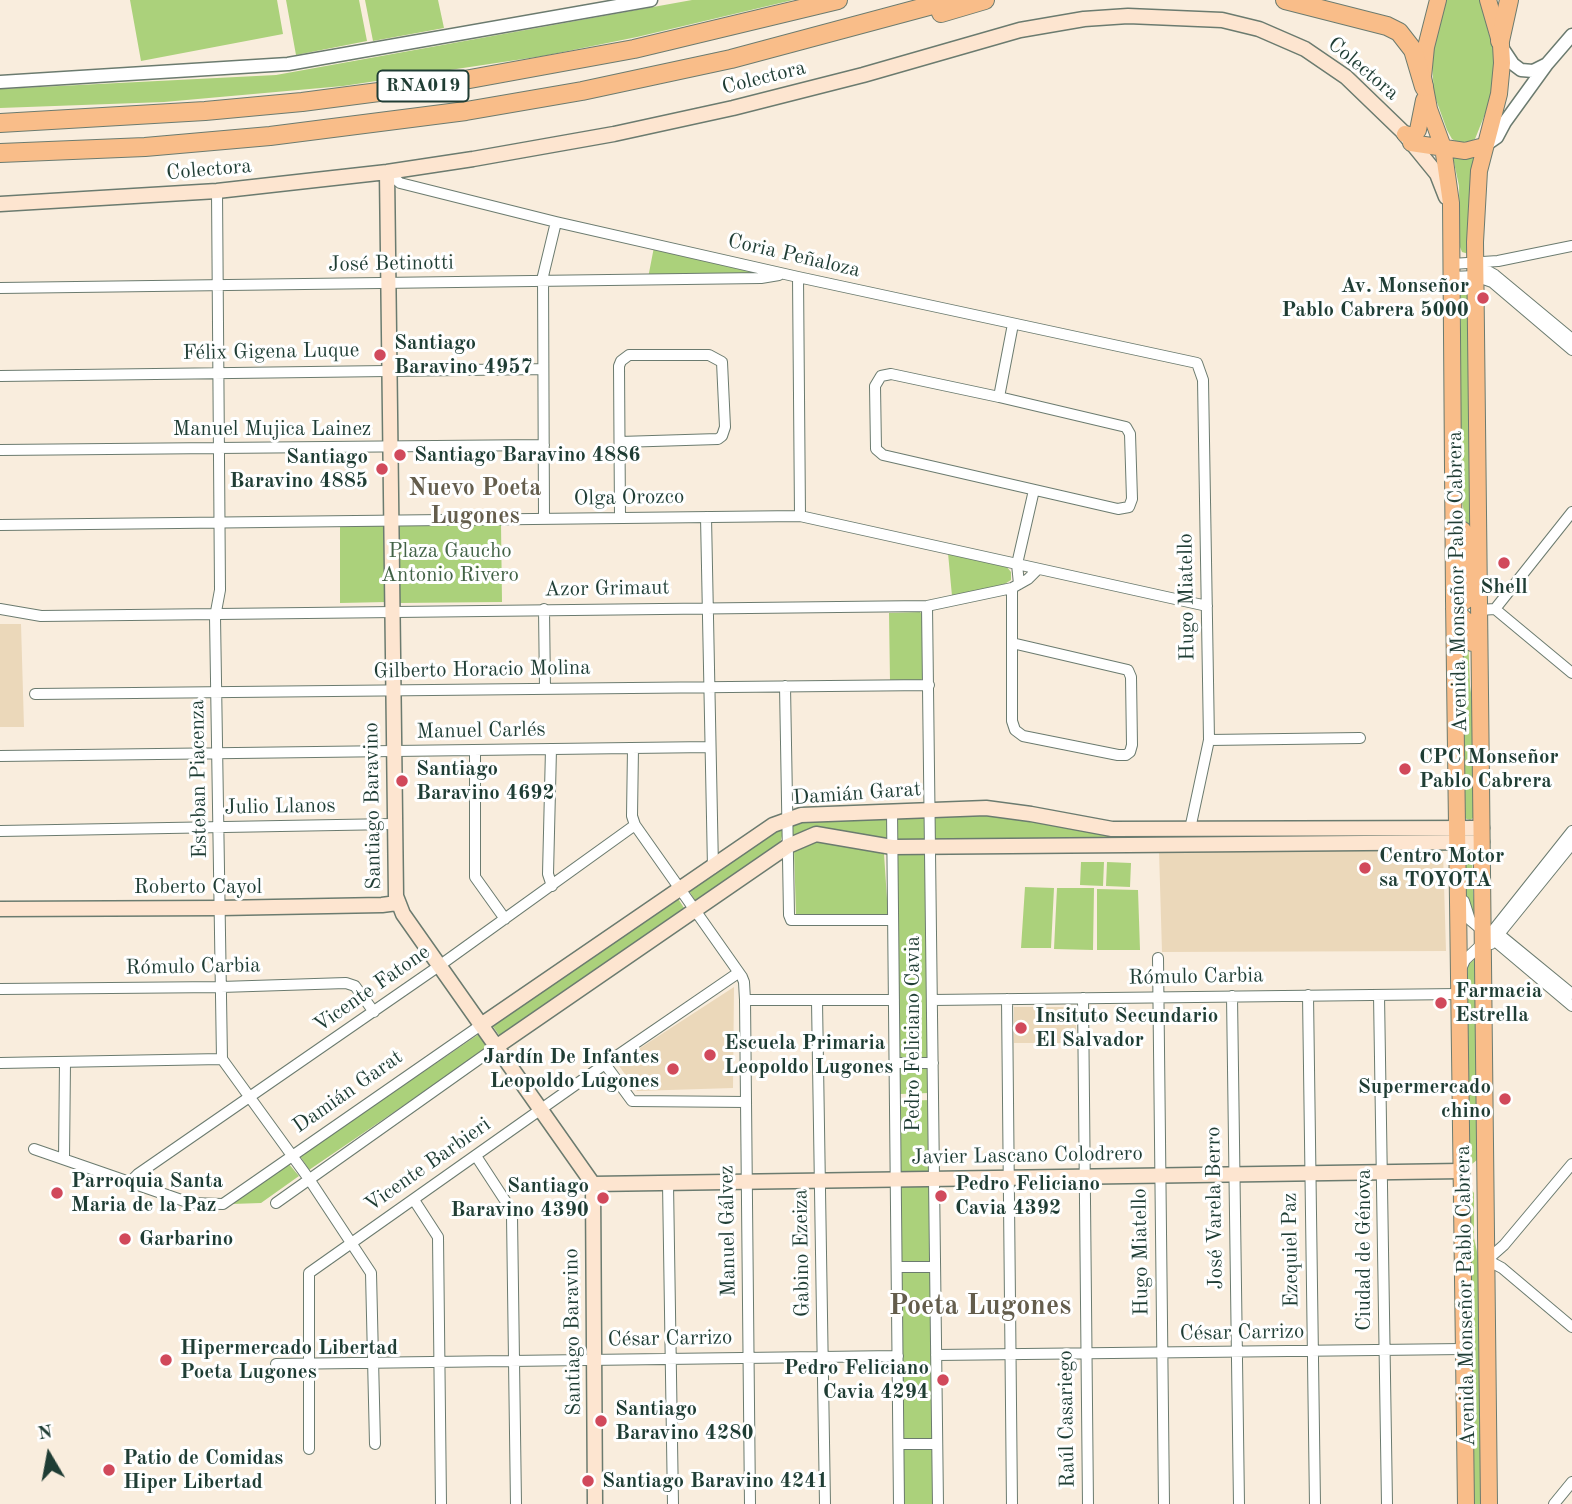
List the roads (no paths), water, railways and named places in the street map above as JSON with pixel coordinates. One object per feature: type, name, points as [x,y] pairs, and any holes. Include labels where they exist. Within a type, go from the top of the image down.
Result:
[{"type":"highway","name":"RNA019","points":[[0,123],[205,111],[448,83],[645,47],[838,0]]},
{"type":"highway","name":"RNA019","points":[[0,153],[190,143],[411,119],[582,91],[731,59],[951,0]]},
{"type":"highway","points":[[824,36],[888,29],[985,0]]},
{"type":"highway","points":[[1285,0],[1387,26],[1399,32],[1406,37],[1413,50],[1425,90]]},
{"type":"highway","points":[[1500,43],[1509,0]]},
{"type":"main road","name":"Avenida Monseñor Pablo Cabrera","points":[[1438,0],[1423,68],[1425,90],[1443,147],[1450,182],[1453,483],[1462,520],[1466,581],[1463,593],[1454,605],[1466,1504]]},
{"type":"main road","name":"Avenida Monseñor Pablo Cabrera","points":[[1488,0],[1503,63],[1499,94],[1478,183],[1475,270],[1479,583],[1487,609],[1481,705],[1482,835],[1489,932],[1483,960],[1489,1504]]},
{"type":"main road","name":"Colectora","points":[[0,204],[217,191],[387,172],[474,159],[652,126],[863,75],[1020,30],[1084,19],[1128,16],[1222,20],[1277,35],[1305,49],[1332,66],[1408,139],[1437,174],[1452,215]]},
{"type":"main road","points":[[1408,139],[1418,131],[1425,90]]},
{"type":"main road","points":[[1408,139],[1465,151],[1485,146]]},
{"type":"main road","name":"Santiago Baravino","points":[[387,172],[393,824],[397,903],[593,1184],[596,1504]]},
{"type":"main road","points":[[1479,583],[1472,596],[1454,605],[1471,626],[1473,684],[1481,705]]},
{"type":"main road","name":"Damián Garat","points":[[481,1025],[774,825],[801,815],[997,809],[1102,828],[1482,835]]},
{"type":"main road","name":"Damián Garat","points":[[496,1047],[788,846],[810,836],[821,834],[892,847],[931,847],[1152,845],[1457,835]]},
{"type":"main road","name":"Roberto Cayol","points":[[0,909],[220,908],[397,903]]},
{"type":"main road","points":[[1462,1171],[1479,1167],[1486,1154]]},
{"type":"main road","points":[[1462,1171],[1476,1184],[1478,1237],[1487,1260]]},
{"type":"main road","name":"Javier Lascano Colodrero","points":[[593,1184],[1462,1171]]},
{"type":"street","points":[[0,82],[288,64],[651,0]]},
{"type":"street","points":[[1485,146],[1497,137],[1547,64],[1572,35]]},
{"type":"street","points":[[1500,43],[1513,64],[1521,70],[1533,71],[1547,64]]},
{"type":"street","name":"Coria Peñaloza","points":[[387,172],[400,183],[556,222],[1197,363]]},
{"type":"street","name":"Esteban Piacenza","points":[[217,191],[220,590],[216,612],[222,1059]]},
{"type":"street","points":[[544,518],[543,282],[556,222]]},
{"type":"street","points":[[1475,270],[1572,246]]},
{"type":"street","points":[[1452,270],[1491,271],[1572,339]]},
{"type":"street","points":[[1475,270],[1572,350]]},
{"type":"street","name":"José Betinotti","points":[[0,288],[543,282],[761,278],[783,274]]},
{"type":"street","points":[[798,277],[800,516]]},
{"type":"street","points":[[999,397],[1013,324]]},
{"type":"street","points":[[620,442],[713,441],[722,436],[722,362],[709,355],[624,357],[619,366],[620,517]]},
{"type":"street","name":"Hugo Miatello","points":[[1190,829],[1209,740],[1203,380],[1197,363]]},
{"type":"street","name":"Félix Gigena Luque","points":[[0,376],[543,369]]},
{"type":"street","points":[[891,374],[999,397],[1123,425],[1128,430],[1132,499],[1129,507],[1118,509],[1034,490],[883,456],[876,449],[876,386],[881,376],[891,374]]},
{"type":"street","name":"Manuel Mujica Lainez","points":[[0,450],[544,445]]},
{"type":"street","points":[[1012,643],[1128,670],[1132,677],[1132,745],[1129,752],[1118,755],[1023,736],[1014,730],[1012,643],[1015,586],[1017,564],[1034,490]]},
{"type":"street","points":[[1572,512],[1487,609],[1572,673]]},
{"type":"street","name":"Olga Orozco","points":[[0,525],[800,516],[1207,606]]},
{"type":"street","points":[[706,517],[713,868]]},
{"type":"street","name":"Azor Grimaut","points":[[0,609],[40,616],[927,606],[1015,586],[1033,576],[1038,569]]},
{"type":"street","name":"Pedro Feliciano Cavia","points":[[927,606],[938,1504]]},
{"type":"street","points":[[544,609],[544,689]]},
{"type":"street","name":"Gilberto Horacio Molina","points":[[35,694],[929,685]]},
{"type":"street","points":[[785,686],[791,920],[893,920]]},
{"type":"street","points":[[1209,740],[1360,738]]},
{"type":"street","name":"Manuel Carlés","points":[[0,756],[710,747]]},
{"type":"street","points":[[633,748],[632,816],[635,825],[744,982],[745,1000],[894,1000]]},
{"type":"street","points":[[551,749],[548,874],[552,886]]},
{"type":"street","points":[[475,750],[475,877],[505,919]]},
{"type":"street","name":"Pedro Feliciano Cavia","points":[[892,811],[899,1504]]},
{"type":"street","name":"Julio Llanos","points":[[0,831],[393,824]]},
{"type":"street","name":"Vicente Fatone","points":[[130,1182],[635,825]]},
{"type":"street","points":[[1152,845],[1153,829]]},
{"type":"street","points":[[1459,975],[1465,960],[1572,831]]},
{"type":"street","points":[[1489,932],[1572,844]]},
{"type":"street","points":[[1458,884],[1464,896],[1467,916],[1572,994]]},
{"type":"street","points":[[1489,932],[1572,1005]]},
{"type":"street","name":"Hugo Miatello","points":[[1158,958],[1164,1504]]},
{"type":"street","name":"Vicente Barbieri","points":[[309,1364],[308,1276],[313,1269],[738,973]]},
{"type":"street","name":"Rómulo Carbia","points":[[0,989],[346,983],[355,986],[374,1012]]},
{"type":"street","name":"Rómulo Carbia","points":[[932,1000],[1460,994]]},
{"type":"street","name":"Ezequiel Paz","points":[[1308,995],[1315,1504]]},
{"type":"street","name":"Ciudad de Génova","points":[[1379,995],[1387,1504]]},
{"type":"street","name":"José Varela Berro","points":[[1232,996],[1239,1504]]},
{"type":"street","name":"Raúl Casariego","points":[[1083,998],[1087,1504]]},
{"type":"street","points":[[1007,999],[1012,1504]]},
{"type":"street","name":"Manuel Gálvez","points":[[745,1000],[750,1504]]},
{"type":"street","name":"Gabino Ezeiza","points":[[817,1001],[825,1504]]},
{"type":"street","name":"Damián Garat","points":[[130,1182],[198,1204],[226,1203],[481,1025]]},
{"type":"street","name":"Damián Garat","points":[[276,1203],[496,1047]]},
{"type":"street","points":[[0,1063],[222,1059],[309,1179],[373,1279],[375,1444]]},
{"type":"street","points":[[64,1159],[65,1062]]},
{"type":"street","points":[[894,1063],[933,1063]]},
{"type":"street","points":[[605,1064],[632,1101],[746,1102]]},
{"type":"street","points":[[34,1149],[130,1182]]},
{"type":"street","points":[[476,1156],[508,1205],[512,1216],[516,1504]]},
{"type":"street","points":[[1571,1324],[1502,1268],[1487,1260],[1504,1245],[1572,1164]]},
{"type":"street","points":[[668,1183],[673,1504]]},
{"type":"street","points":[[414,1199],[437,1234],[441,1504]]},
{"type":"street","points":[[897,1267],[935,1267]]},
{"type":"street","name":"César Carrizo","points":[[936,1355],[1464,1349]]},
{"type":"street","name":"César Carrizo","points":[[276,1364],[898,1356]]},
{"type":"street","points":[[309,1364],[309,1449]]},
{"type":"street","points":[[899,1444],[937,1444]]},
{"type":"street","points":[[1554,1504],[1572,1482]]},
{"type":"place","name":"Av. Monseñor Pablo Cabrera 5000","points":[[1483,298]]},
{"type":"place","name":"Santiago Baravino 4957","points":[[380,355]]},
{"type":"place","name":"Santiago Baravino 4886","points":[[400,455]]},
{"type":"place","name":"Santiago Baravino 4885","points":[[382,469]]},
{"type":"place","name":"Shell","points":[[1504,563]]},
{"type":"place","name":"CPC Monseñor Pablo Cabrera","points":[[1405,769]]},
{"type":"place","name":"Santiago Baravino 4692","points":[[402,781]]},
{"type":"place","name":"Centro Motor sa TOYOTA","points":[[1365,868]]},
{"type":"place","name":"Farmacia Estrella","points":[[1441,1003]]},
{"type":"place","name":"Insituto Secundario El Salvador","points":[[1021,1028]]},
{"type":"place","name":"Escuela Primaria Leopoldo Lugones","points":[[710,1055]]},
{"type":"place","name":"Jardín De Infantes Leopoldo Lugones","points":[[673,1069]]},
{"type":"place","name":"Supermercado chino","points":[[1505,1099]]},
{"type":"place","name":"Parroquia Santa Maria de la Paz","points":[[57,1193]]},
{"type":"place","name":"Pedro Feliciano Cavia 4392","points":[[941,1196]]},
{"type":"place","name":"Santiago Baravino 4390","points":[[603,1198]]},
{"type":"place","name":"Garbarino","points":[[125,1239]]},
{"type":"place","name":"Hipermercado Libertad Poeta Lugones","points":[[166,1360]]},
{"type":"place","name":"Pedro Feliciano Cavia 4294","points":[[943,1380]]},
{"type":"place","name":"Santiago Baravino 4280","points":[[601,1421]]},
{"type":"place","name":"Patio de Comidas Hiper Libertad","points":[[109,1470]]},
{"type":"place","name":"Santiago Baravino 4241","points":[[588,1481]]},
{"type":"district","name":"Nuevo Poeta Lugones","points":[[475,503]]},
{"type":"district","name":"Poeta Lugones","points":[[980,1307]]},
{"type":"park label","name":"Plaza Gaucho Antonio Rivero","points":[[450,563]]}]
